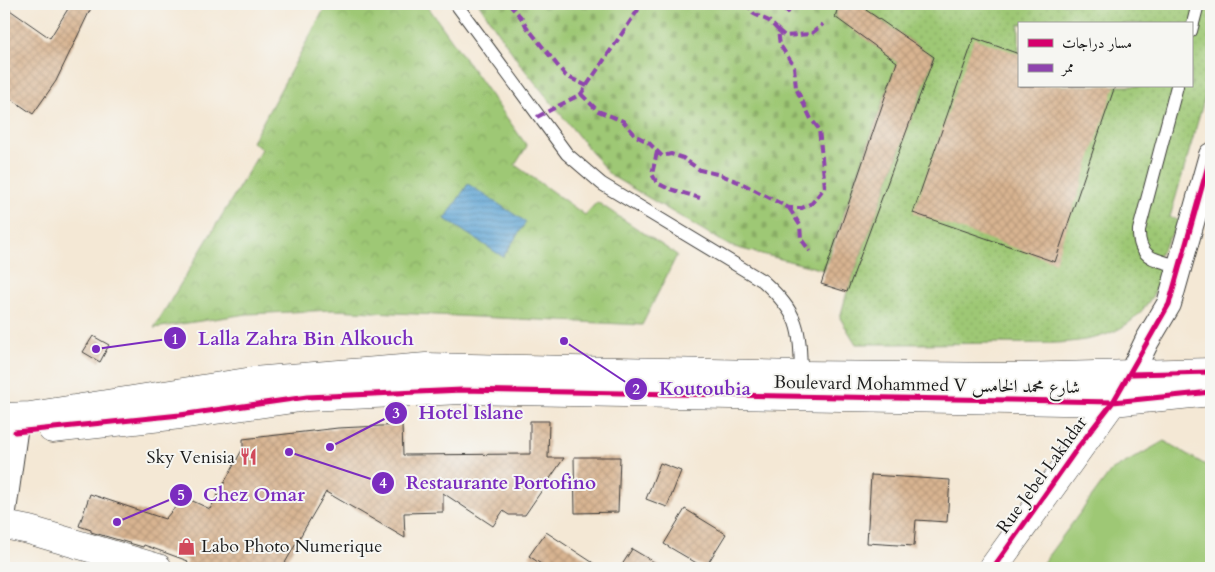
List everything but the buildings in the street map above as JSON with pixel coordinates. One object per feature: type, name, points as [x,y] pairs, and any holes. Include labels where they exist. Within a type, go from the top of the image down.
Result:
[{"type":"main road","name":"Boulevard Mohammed V شارع محمد الخامس","points":[[8,428],[30,416],[253,381],[426,367],[801,375],[1019,377],[1211,372]]},
{"type":"main road","name":"Rue Jebel Lakhdar","points":[[993,568],[1079,446],[1113,402],[1131,374]]},
{"type":"main road","name":"Boulevard Mohammed V شارع محمد الخامس","points":[[8,428],[180,415],[307,397],[462,390],[1113,402],[1211,392]]},
{"type":"main road","points":[[4,524],[158,568]]},
{"type":"street","points":[[1131,374],[1147,341],[1169,304],[1211,155]]},
{"type":"street","points":[[4,511],[8,428]]},
{"type":"lane","points":[[456,4],[567,154],[602,184],[755,276],[785,301],[796,321],[800,344],[801,375]]},
{"type":"lane","points":[[1192,27],[1198,4]]},
{"type":"lane","points":[[1176,88],[1139,230],[1138,242],[1144,253],[1156,260],[1180,266]]},
{"type":"green space","points":[[327,4],[426,4],[527,146],[515,165],[585,215],[597,202],[677,255],[642,325],[333,310],[247,314],[154,328],[262,149],[252,142]]},
{"type":"green space","points":[[479,4],[839,4],[836,17],[897,62],[824,270],[730,246],[610,175],[520,64]]},
{"type":"green space","points":[[868,4],[1211,4],[1211,76],[1170,217],[1180,221],[1156,260],[1165,271],[1161,280],[1146,306],[1124,326],[1102,336],[1072,342],[856,344],[840,318],[847,292],[934,57],[866,10]]},
{"type":"green space","points":[[1164,441],[1211,468],[1211,568],[1039,568],[1111,471]]},
{"type":"water","points":[[468,184],[526,222],[503,257],[445,219]]},
{"type":"marked path","points":[[509,4],[566,76],[587,86]]},
{"type":"marked path","points":[[537,117],[581,94],[642,4]]},
{"type":"marked path","points":[[581,94],[598,111],[623,121],[636,136],[648,142],[662,156],[671,154],[683,158],[700,170],[721,175],[741,183],[789,208],[802,208],[812,203],[825,187],[819,129],[811,119],[796,88],[794,66],[780,45],[778,30],[769,21],[754,14],[750,4]]},
{"type":"marked path","points":[[773,4],[788,12],[793,4]]},
{"type":"marked path","points":[[778,30],[785,36],[811,34],[823,24]]},
{"type":"marked path","points":[[657,152],[652,174],[657,183],[700,198]]},
{"type":"marked path","points":[[789,208],[800,225],[801,239],[810,251]]},
{"type":"cycle path","points":[[993,568],[1079,446],[1113,402],[1169,304],[1211,155]]},
{"type":"cycle path","points":[[1131,374],[1211,372]]},
{"type":"cycle path","points":[[15,432],[180,415],[307,397],[462,390],[1113,402],[1211,392]]},
{"type":"place","name":"Koutoubia","points":[[564,341]]},
{"type":"place","name":"Lalla Zahra Bin Alkouch","points":[[96,349]]},
{"type":"place","name":"Hotel Islane","points":[[330,447]]},
{"type":"place","name":"Restaurante Portofino","points":[[289,452]]},
{"type":"place","name":"Sky Venisia","points":[[249,457]]},
{"type":"place","name":"Chez Omar","points":[[117,522]]},
{"type":"place","name":"Labo Photo Numerique","points":[[187,546]]}]
